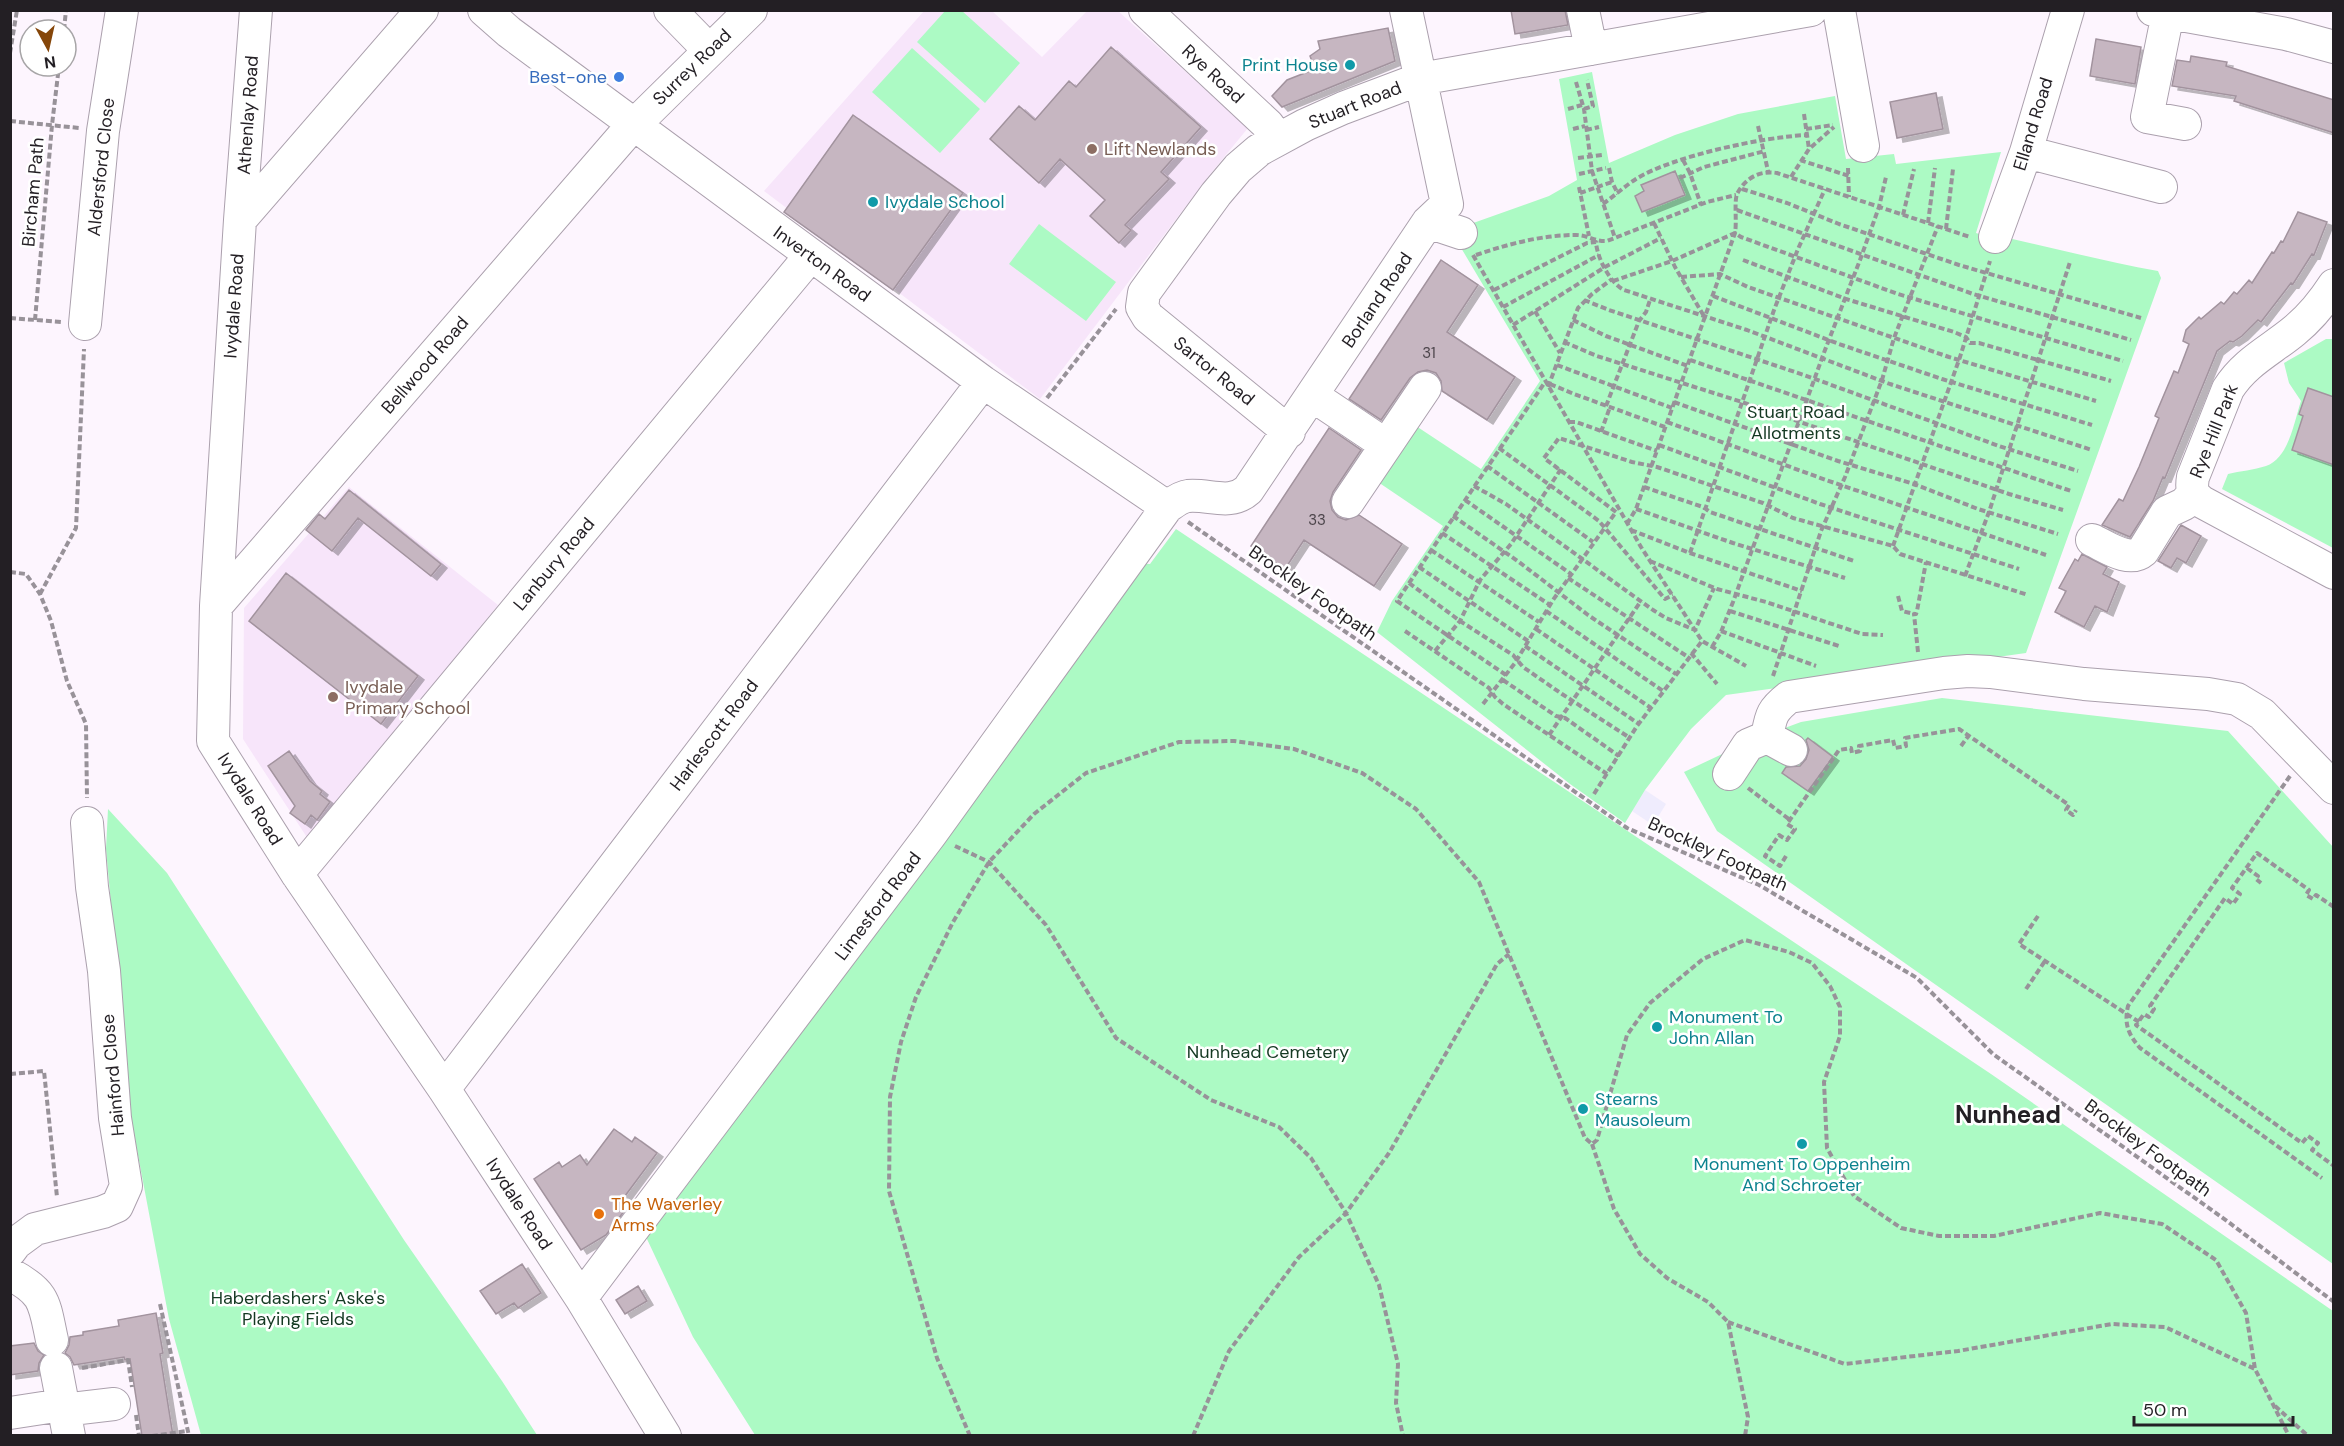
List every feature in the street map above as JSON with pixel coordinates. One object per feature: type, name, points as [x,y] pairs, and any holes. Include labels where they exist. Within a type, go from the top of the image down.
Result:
[{"type":"street","name":"Aldersford Close","points":[[85,324],[103,130],[122,10]]},
{"type":"street","name":"Athenlay Road","points":[[240,220],[255,10]]},
{"type":"street","points":[[240,220],[422,10]]},
{"type":"street","name":"Inverton Road","points":[[484,10],[509,32],[983,382],[1167,507]]},
{"type":"street","points":[[670,10],[709,50]]},
{"type":"street","name":"Surrey Road","points":[[634,124],[751,10]]},
{"type":"street","name":"Rye Road","points":[[1145,10],[1268,125],[1278,139]]},
{"type":"street","name":"Borland Road","points":[[1167,507],[1188,496],[1231,499],[1241,496],[1248,490],[1428,222],[1447,204],[1406,10]]},
{"type":"street","points":[[1583,10],[1591,50]]},
{"type":"street","name":"Stuart Road","points":[[1142,307],[1144,293],[1216,194],[1245,162],[1259,150],[1278,139],[1343,108],[1420,80],[1811,10]]},
{"type":"street","points":[[1839,10],[1856,157]]},
{"type":"street","name":"Elland Road","points":[[1995,241],[2026,152],[2067,10]]},
{"type":"street","points":[[2185,124],[2147,117],[2194,14],[2334,47]]},
{"type":"street","name":"Bellwood Road","points":[[216,606],[634,124]]},
{"type":"street","points":[[2026,152],[2162,187]]},
{"type":"street","name":"Ivydale Road","points":[[240,220],[216,606],[213,741],[297,874],[444,1089],[580,1298],[665,1436]]},
{"type":"street","points":[[1428,222],[1467,245]]},
{"type":"street","name":"Lanbury Road","points":[[297,874],[811,255]]},
{"type":"street","name":"Rye Hill Park","points":[[2334,285],[2308,319],[2245,367],[2236,377],[2228,389],[2193,477],[2193,494],[2202,502],[2334,573]]},
{"type":"street","name":"Sartor Road","points":[[1142,307],[1148,317],[1289,432]]},
{"type":"street","name":"Harlescott Road","points":[[444,1089],[983,382]]},
{"type":"street","points":[[1348,502],[1425,388]]},
{"type":"street","points":[[1313,396],[1386,445]]},
{"type":"street","points":[[2092,540],[2129,557],[2137,556],[2143,551],[2167,512],[2184,504],[2193,494]]},
{"type":"street","name":"Limesford Road","points":[[580,1298],[932,834],[1167,507]]},
{"type":"street","points":[[1737,780],[1748,745],[1779,744],[1770,716],[1776,707],[1789,697],[1968,671],[2208,694],[2237,699],[2262,714],[2334,788]]},
{"type":"street","name":"Hainford Close","points":[[10,1251],[16,1243],[35,1229],[103,1212],[117,1206],[126,1186],[115,1119],[104,971],[92,887],[87,823]]},
{"type":"street","points":[[10,1274],[32,1285],[45,1307],[65,1417]]},
{"type":"street","points":[[10,1413],[65,1417],[114,1404]]},
{"type":"path","points":[[10,53],[17,10]]},
{"type":"path","name":"Bircham Path","points":[[35,320],[58,78]]},
{"type":"path","points":[[1568,109],[1593,106],[1587,80]]},
{"type":"path","points":[[1576,82],[1583,107],[1592,171],[1615,238]]},
{"type":"path","points":[[1804,114],[1809,149]]},
{"type":"path","points":[[10,121],[103,130]]},
{"type":"path","points":[[1603,204],[1635,179],[1683,160],[1839,124],[1809,149],[1791,177]]},
{"type":"path","points":[[1758,126],[1768,171]]},
{"type":"path","points":[[1573,129],[1599,127]]},
{"type":"path","points":[[1680,178],[1765,151]]},
{"type":"path","points":[[1578,158],[1602,155]]},
{"type":"path","points":[[1849,197],[1849,176],[1856,157]]},
{"type":"path","points":[[1683,160],[1701,205]]},
{"type":"path","points":[[1800,160],[1849,176]]},
{"type":"path","points":[[1579,174],[1607,168],[1618,194]]},
{"type":"path","points":[[1928,223],[1935,168]]},
{"type":"path","points":[[1903,215],[1914,169]]},
{"type":"path","points":[[1946,229],[1953,169]]},
{"type":"path","points":[[1494,290],[1587,243],[1615,238],[1701,205],[1736,195],[1753,176],[1768,171],[1946,229],[1995,241],[1959,360],[1893,546]]},
{"type":"path","points":[[1712,647],[1730,611],[1783,463],[1846,299],[1879,207],[1886,177]]},
{"type":"path","points":[[1589,237],[1579,190],[1612,182]]},
{"type":"path","points":[[1742,189],[1927,254],[2141,318]]},
{"type":"path","points":[[1690,554],[1696,531],[1779,296],[1825,189]]},
{"type":"path","points":[[1628,524],[1652,466],[1735,233],[1736,195]]},
{"type":"path","points":[[1737,210],[1918,275],[2131,340]]},
{"type":"path","points":[[1654,223],[1672,261],[1706,318]]},
{"type":"path","points":[[1772,680],[1824,526],[1882,380],[1894,338],[1938,226]]},
{"type":"path","points":[[1735,233],[1911,297],[2123,361]]},
{"type":"path","points":[[1619,756],[1561,717],[1556,716],[1449,635],[1397,601],[1498,448],[1548,384],[1573,320],[1584,300],[1613,280],[1672,261],[1735,233]]},
{"type":"path","points":[[1467,245],[1498,248],[1546,238],[1589,237],[1596,242],[1599,255],[1613,280],[1624,290],[1765,337],[1944,402],[2092,450]]},
{"type":"path","points":[[1513,325],[1605,267],[1661,238]]},
{"type":"path","points":[[1467,245],[1548,384],[1617,511],[1628,524],[1695,630],[1702,640],[1746,666]]},
{"type":"path","points":[[1503,307],[1599,255]]},
{"type":"path","points":[[1743,260],[1846,299],[1966,338],[1970,343],[2111,381]]},
{"type":"path","points":[[1965,576],[1989,512],[2070,262]]},
{"type":"path","points":[[1681,277],[1720,274],[1742,284],[1959,360],[2096,401]]},
{"type":"path","points":[[1713,296],[1829,340],[1951,382],[2092,425]]},
{"type":"path","points":[[1584,300],[1639,321],[2078,471]]},
{"type":"path","points":[[1601,432],[1613,385],[1650,300]]},
{"type":"path","points":[[1032,417],[1116,309],[1142,307]]},
{"type":"path","points":[[1535,311],[1560,353]]},
{"type":"path","points":[[10,318],[85,324],[76,528],[40,594]]},
{"type":"path","points":[[1573,320],[1688,366]]},
{"type":"path","points":[[1564,342],[1622,364],[2063,510]]},
{"type":"path","points":[[1690,360],[2071,491]]},
{"type":"path","points":[[1557,365],[1672,408]]},
{"type":"path","points":[[1548,384],[1665,427]]},
{"type":"path","points":[[1674,402],[1849,464],[1914,484],[1921,489],[2058,534]]},
{"type":"path","points":[[1568,422],[1576,422],[1657,451]]},
{"type":"path","points":[[1667,422],[1727,445],[2046,555]]},
{"type":"path","points":[[1617,511],[1544,458],[1557,439],[1561,438],[1713,486],[1768,506],[1793,518],[1893,546],[1900,554],[2028,595]]},
{"type":"path","points":[[1659,445],[1832,507],[2019,569]]},
{"type":"path","points":[[1498,448],[1599,521],[1665,599],[1673,595]]},
{"type":"path","points":[[1487,466],[1593,542]]},
{"type":"path","points":[[1435,651],[1460,621],[1479,583],[1528,521],[1561,469]]},
{"type":"path","points":[[1474,486],[1506,504],[1666,618],[1695,630]]},
{"type":"path","points":[[1644,486],[1705,510],[1854,561]]},
{"type":"path","points":[[1465,500],[1629,619],[1690,656],[1717,684]]},
{"type":"path","name":"Brockley Footpath","points":[[1167,507],[1627,828],[1759,885],[1917,978],[1993,1054],[2227,1221],[2334,1302]]},
{"type":"path","points":[[1636,509],[1753,550],[1845,578]]},
{"type":"path","points":[[1483,704],[1517,659],[1558,593],[1617,511]]},
{"type":"path","points":[[1453,516],[1558,593],[1676,674]]},
{"type":"path","points":[[1631,530],[1690,554],[1802,591]]},
{"type":"path","points":[[1442,533],[1550,605]]},
{"type":"path","points":[[1431,550],[1539,622]]},
{"type":"path","points":[[1650,561],[1714,588],[1862,634],[1883,635]]},
{"type":"path","points":[[1918,653],[1914,614],[1917,611],[1926,562]]},
{"type":"path","points":[[1419,567],[1528,641]]},
{"type":"path","points":[[10,572],[26,574],[40,594],[51,621],[67,681],[86,724],[87,823]]},
{"type":"path","points":[[1409,583],[1517,659],[1523,667],[1630,738]]},
{"type":"path","points":[[1695,630],[1714,588]]},
{"type":"path","points":[[1898,596],[1902,611],[1914,614]]},
{"type":"path","points":[[1549,735],[1641,601]]},
{"type":"path","points":[[1546,611],[1663,691]]},
{"type":"path","points":[[1730,611],[1839,646]]},
{"type":"path","points":[[1536,629],[1651,708]]},
{"type":"path","points":[[1405,631],[1493,692],[1503,704],[1607,774]]},
{"type":"path","points":[[1721,631],[1818,667]]},
{"type":"path","points":[[1594,794],[1639,724],[1702,640]]},
{"type":"path","points":[[1525,646],[1639,724]]},
{"type":"path","points":[[1786,856],[1780,866],[1765,856],[1779,835],[1787,840],[1795,829],[1787,824],[1839,750],[1851,748],[1852,753],[1860,751],[1859,746],[1893,740],[1895,748],[1906,746],[1905,738],[1959,729],[2069,805],[2066,810],[2073,815],[2076,810]]},
{"type":"path","points":[[1961,746],[1969,735]]},
{"type":"path","points":[[970,1436],[937,1358],[889,1191],[890,1096],[901,1042],[916,997],[953,922],[989,862],[1034,814],[1086,773],[1179,742],[1234,741],[1294,749],[1362,773],[1416,809],[1479,882],[1585,1138],[1592,1144],[1614,1209],[1640,1254],[1667,1278],[1708,1302],[1728,1322],[1845,1364],[1958,1351],[2112,1324],[2165,1327],[2255,1369]]},
{"type":"path","points":[[2304,758],[2128,1006],[2126,1014],[2127,1028],[2140,1048],[2322,1178]]},
{"type":"path","points":[[1737,780],[1790,820]]},
{"type":"path","points":[[932,834],[989,862],[1046,925],[1116,1038],[1211,1100],[1279,1127],[1311,1158],[1346,1214],[1379,1285],[1398,1364],[1396,1403],[1403,1436]]},
{"type":"path","points":[[2334,907],[2316,895],[2313,899],[2306,895],[2309,890],[2257,853],[2232,888],[2240,894],[2233,904],[2225,898],[2150,1006],[2154,1009],[2149,1017],[2144,1014],[2136,1025],[2302,1143],[2307,1136],[2318,1143],[2312,1150],[2334,1166]]},
{"type":"path","points":[[2247,868],[2258,876],[2256,879],[2261,883]]},
{"type":"path","points":[[2038,916],[2019,944],[2139,1022]]},
{"type":"path","points":[[1592,1144],[1598,1140],[1627,1035],[1650,1003],[1703,959],[1744,940],[1789,952],[1812,963],[1830,986],[1840,1006],[1840,1036],[1824,1082],[1827,1148],[1854,1196],[1901,1228],[1939,1236],[1994,1236],[2100,1214],[2162,1224],[2216,1260],[2246,1313],[2255,1369],[2289,1436]]},
{"type":"path","points":[[1193,1436],[1229,1351],[1299,1257],[1346,1214],[1389,1153],[1497,964],[1510,953]]},
{"type":"path","points":[[2026,988],[2045,961]]},
{"type":"path","points":[[10,1074],[44,1071],[57,1198],[47,1201]]},
{"type":"path","points":[[152,1436],[188,1433],[160,1304]]},
{"type":"path","points":[[1728,1322],[1748,1417],[1745,1436]]},
{"type":"path","points":[[2272,1403],[2308,1436]]},
{"type":"shaded area","points":[[924,11],[992,11],[1042,57],[1087,11],[1118,11],[1248,128],[1211,173],[1040,399],[764,191]]},
{"type":"shaded area","name":"Ivydale Primary School","points":[[349,487],[498,605],[308,839],[243,739],[244,608]]},
{"type":"shaded area","points":[[1645,790],[1666,804],[1653,825],[1632,811]]},
{"type":"green space","points":[[945,11],[962,11],[1020,63],[985,103],[917,42]]},
{"type":"green space","points":[[912,48],[980,109],[940,153],[872,92]]},
{"type":"green space","name":"Stuart Road Allotments","points":[[1592,72],[1609,163],[1675,135],[1738,114],[1835,96],[1846,159],[1894,154],[1896,164],[2001,152],[1976,233],[2004,237],[2158,271],[2161,278],[2026,653],[1726,695],[1691,729],[1645,790],[1625,823],[1570,784],[1377,632],[1392,601],[1443,526],[1375,480],[1413,424],[1481,469],[1540,381],[1454,236],[1462,227],[1549,196],[1577,180],[1559,79]]},
{"type":"green space","points":[[1039,224],[1116,282],[1086,321],[1009,264]]},
{"type":"green space","points":[[2326,339],[2333,339],[2333,397],[2308,389],[2299,414],[2303,416],[2292,450],[2333,465],[2333,548],[2222,489],[2228,474],[2266,466],[2280,455],[2290,438],[2301,401],[2289,383],[2284,363]]},
{"type":"green space","name":"Nunhead Cemetery","points":[[1176,529],[1991,1074],[2333,1311],[2333,1435],[755,1435],[693,1337],[639,1222],[1127,563],[1150,564]]},
{"type":"green space","points":[[1942,698],[2228,731],[2333,847],[2333,1264],[1717,831],[1684,772],[1750,741],[1801,722]]},
{"type":"green space","name":"Haberdashers' Aske's Playing Fields","points":[[108,809],[167,873],[404,1240],[537,1435],[201,1435],[169,1319],[130,1113],[106,849]]},
{"type":"building","points":[[1511,10],[1565,10],[1568,25],[1515,34]]},
{"type":"building","name":"Print House","points":[[1388,28],[1395,61],[1282,107],[1272,96],[1287,80],[1315,69],[1310,56],[1320,49],[1318,41]]},
{"type":"building","points":[[2096,39],[2141,47],[2135,84],[2090,76]]},
{"type":"building","name":"Lift Newlands","points":[[1111,47],[1201,127],[1161,172],[1169,179],[1125,225],[1131,230],[1119,243],[1090,216],[1105,200],[1060,159],[1039,183],[990,139],[1019,106],[1035,120],[1069,81],[1076,87]]},
{"type":"building","points":[[2191,56],[2227,62],[2226,66],[2334,100],[2334,133],[2234,101],[2236,96],[2172,86],[2177,60],[2190,62]]},
{"type":"building","points":[[1936,93],[1943,129],[1897,138],[1890,102]]},
{"type":"building","name":"Ivydale School","points":[[853,115],[963,193],[893,290],[784,212]]},
{"type":"building","points":[[1675,171],[1685,195],[1642,212],[1635,196],[1644,191],[1641,185]]},
{"type":"building","points":[[2298,212],[2327,222],[2314,255],[2312,254],[2293,284],[2291,283],[2261,322],[2258,320],[2242,336],[2233,342],[2230,341],[2217,351],[2165,478],[2163,477],[2153,501],[2130,537],[2102,525],[2119,499],[2123,501],[2139,467],[2159,418],[2155,416],[2174,371],[2178,373],[2189,344],[2183,341],[2186,330],[2199,317],[2201,319],[2221,302],[2224,304],[2234,292],[2237,294],[2249,280],[2252,283],[2272,252],[2274,253],[2281,241],[2283,242]]},
{"type":"building","points":[[1441,260],[1478,285],[1447,332],[1515,377],[1487,420],[1442,391],[1441,381],[1436,373],[1427,370],[1418,372],[1410,378],[1381,420],[1349,399]]},
{"type":"building","points":[[2308,388],[2334,397],[2334,465],[2292,450],[2303,416],[2299,414]]},
{"type":"building","points":[[1329,428],[1361,450],[1333,492],[1330,501],[1332,510],[1338,517],[1346,520],[1359,515],[1402,544],[1374,586],[1304,540],[1285,569],[1251,546]]},
{"type":"building","points":[[349,490],[441,564],[431,576],[358,518],[332,551],[306,530],[319,514],[325,519]]},
{"type":"building","points":[[2181,525],[2201,536],[2186,563],[2177,558],[2171,568],[2158,561]]},
{"type":"building","points":[[2082,554],[2107,567],[2103,574],[2119,582],[2107,612],[2095,606],[2084,627],[2055,612],[2066,591],[2059,588],[2075,559],[2078,561]]},
{"type":"building","points":[[286,573],[418,676],[381,724],[249,621]]},
{"type":"building","points":[[1808,738],[1833,757],[1808,791],[1782,773],[1786,767],[1800,766],[1806,759],[1809,750],[1806,740]]},
{"type":"building","points":[[289,751],[310,781],[322,791],[320,794],[330,802],[317,820],[311,815],[305,824],[290,813],[295,806],[268,766]]},
{"type":"building","points":[[614,1129],[632,1142],[635,1137],[657,1153],[622,1200],[628,1206],[606,1235],[581,1250],[534,1179],[559,1162],[562,1167],[580,1155],[587,1165]]},
{"type":"building","points":[[522,1264],[541,1293],[518,1308],[514,1303],[496,1314],[480,1291]]},
{"type":"building","points":[[638,1286],[647,1301],[625,1314],[616,1300]]},
{"type":"building","points":[[156,1313],[173,1436],[142,1436],[130,1359],[125,1360],[124,1357],[74,1365],[65,1353],[70,1337],[83,1335],[83,1332],[119,1326],[118,1320]]},
{"type":"building","points":[[34,1343],[38,1351],[44,1355],[39,1363],[38,1371],[10,1375],[10,1346]]},
{"type":"place","name":"Print House","points":[[1350,65]]},
{"type":"place","name":"Best-one","points":[[619,77]]},
{"type":"place","name":"Lift Newlands","points":[[1092,149]]},
{"type":"place","name":"Ivydale School","points":[[873,202]]},
{"type":"place","name":"Ivydale Primary School","points":[[333,697]]},
{"type":"place","name":"Monument To John Allan","points":[[1657,1027]]},
{"type":"place","name":"Stearns Mausoleum","points":[[1583,1109]]},
{"type":"place","name":"Monument To Oppenheim And Schroeter","points":[[1802,1144]]},
{"type":"place","name":"The Waverley Arms","points":[[599,1214]]},
{"type":"district","name":"Nunhead","points":[[2008,1115]]}]
